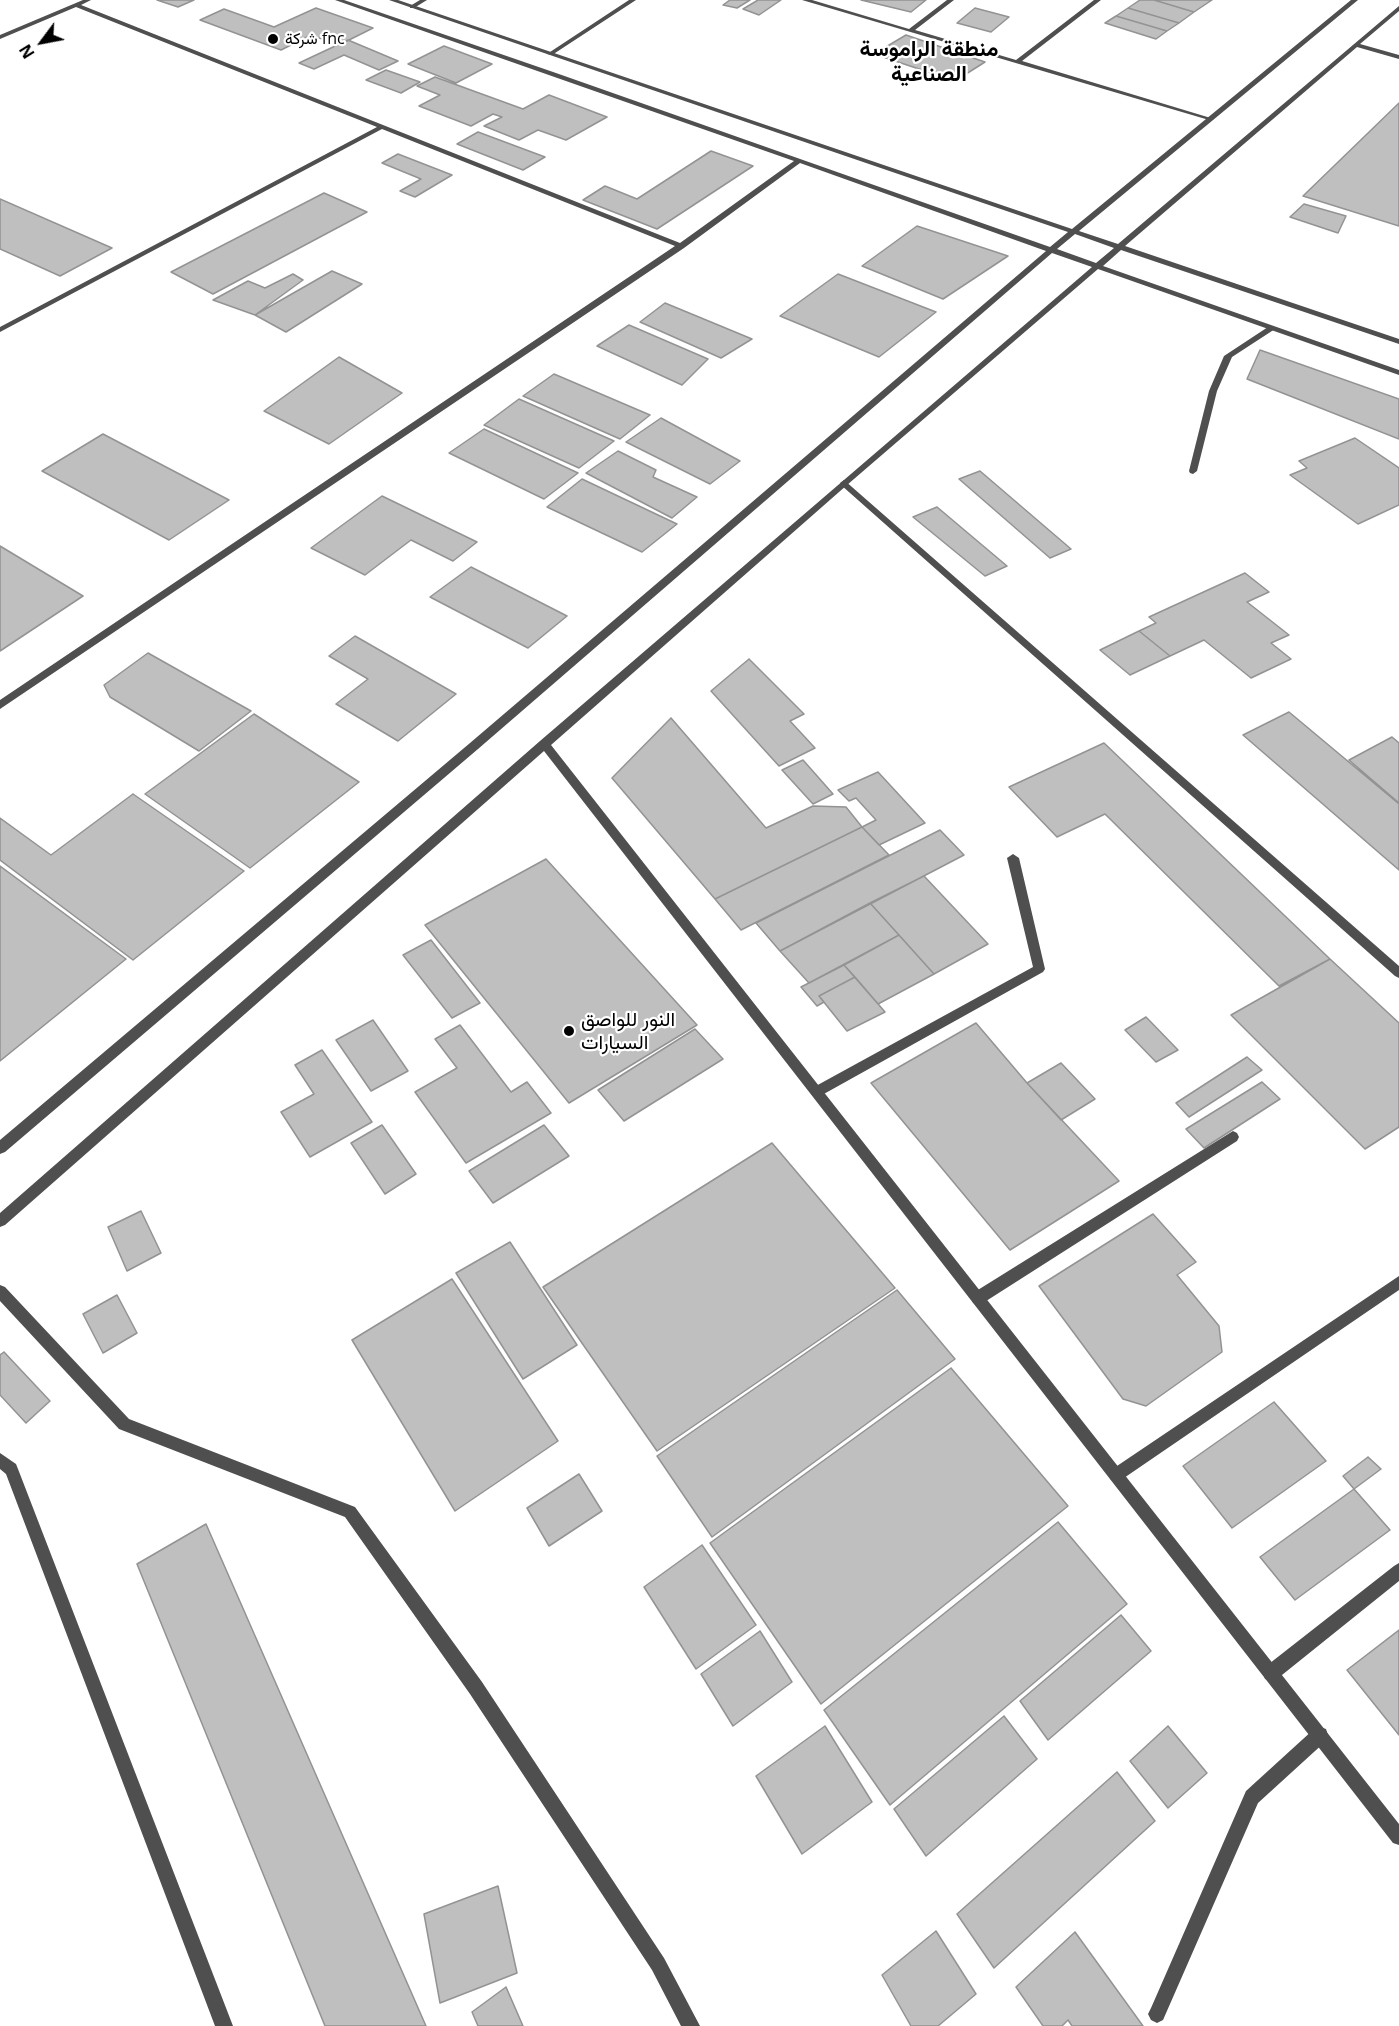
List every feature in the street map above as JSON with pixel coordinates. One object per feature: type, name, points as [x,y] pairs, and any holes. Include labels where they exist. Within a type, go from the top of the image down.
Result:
[{"type":"street","points":[[0,37],[88,0]]},
{"type":"street","points":[[338,0],[1399,373]]},
{"type":"street","points":[[392,0],[1399,342]]},
{"type":"street","points":[[412,7],[424,0]]},
{"type":"street","points":[[550,54],[633,0]]},
{"type":"street","points":[[805,0],[1210,119]]},
{"type":"street","points":[[910,31],[951,0]]},
{"type":"street","points":[[1017,62],[1098,0]]},
{"type":"street","points":[[0,1148],[474,746],[1051,250],[1355,0]]},
{"type":"street","points":[[76,5],[681,246]]},
{"type":"street","points":[[0,1221],[844,483],[1399,8]]},
{"type":"street","points":[[1356,45],[1399,57]]},
{"type":"street","points":[[0,330],[382,127]]},
{"type":"street","points":[[0,705],[681,246],[799,161]]},
{"type":"street","points":[[1193,471],[1213,391],[1228,356],[1271,329]]},
{"type":"street","points":[[844,483],[1399,973]]},
{"type":"street","points":[[544,744],[818,1091],[1399,1837]]},
{"type":"street","points":[[818,1091],[1039,969],[1013,858]]},
{"type":"street","points":[[978,1298],[1233,1137]]},
{"type":"street","points":[[1116,1475],[1399,1282]]},
{"type":"street","points":[[0,1291],[124,1424],[350,1512],[476,1688],[658,1964],[691,2026]]},
{"type":"street","points":[[0,1460],[11,1469],[224,2026]]},
{"type":"street","points":[[1271,1673],[1399,1571]]},
{"type":"street","points":[[1157,2014],[1252,1797],[1320,1735]]},
{"type":"building","points":[[157,0],[194,0],[178,7]]},
{"type":"building","points":[[730,0],[750,0],[737,8],[723,5]]},
{"type":"building","points":[[758,0],[781,0],[759,15],[743,9]]},
{"type":"building","points":[[861,0],[926,0],[911,12]]},
{"type":"building","points":[[1140,0],[1154,0],[1194,12],[1179,23],[1128,8]]},
{"type":"building","points":[[1154,0],[1212,0],[1194,12]]},
{"type":"building","points":[[316,8],[373,28],[339,45],[311,35],[281,50],[200,20],[224,9],[274,27]]},
{"type":"building","points":[[975,8],[1009,17],[991,32],[957,23]]},
{"type":"building","points":[[1128,8],[1179,23],[1167,31],[1116,16]]},
{"type":"building","points":[[1116,16],[1167,31],[1156,39],[1105,23]]},
{"type":"building","points":[[906,35],[985,62],[955,81],[874,54]]},
{"type":"building","points":[[348,40],[398,61],[379,70],[344,55],[314,69],[299,63]]},
{"type":"building","points":[[444,46],[492,64],[456,83],[408,64]]},
{"type":"building","points":[[386,70],[420,82],[401,93],[366,80]]},
{"type":"building","points":[[435,77],[523,109],[549,95],[607,117],[566,140],[538,130],[519,140],[484,126],[502,117],[493,114],[471,126],[419,106],[440,95],[417,86]]},
{"type":"building","points":[[1399,103],[1399,226],[1303,196]]},
{"type":"building","points":[[478,132],[545,157],[523,170],[457,144]]},
{"type":"building","points":[[711,151],[753,166],[657,229],[583,200],[605,186],[637,199]]},
{"type":"building","points":[[398,154],[452,175],[415,197],[400,191],[421,179],[382,163]]},
{"type":"building","points":[[324,193],[367,212],[213,294],[171,272]]},
{"type":"building","points":[[0,199],[112,248],[60,276],[0,249]]},
{"type":"building","points":[[1304,204],[1346,216],[1338,233],[1290,217]]},
{"type":"building","points":[[917,226],[1008,256],[943,299],[862,266]]},
{"type":"building","points":[[332,271],[362,284],[286,332],[255,315]]},
{"type":"building","points":[[293,274],[303,280],[255,315],[213,300],[248,281],[265,288]]},
{"type":"building","points":[[838,274],[936,312],[879,357],[780,316]]},
{"type":"building","points":[[665,303],[752,339],[721,358],[640,322]]},
{"type":"building","points":[[629,325],[708,359],[682,385],[597,346]]},
{"type":"building","points":[[1260,350],[1399,399],[1399,439],[1247,379]]},
{"type":"building","points":[[339,357],[402,393],[329,444],[264,411]]},
{"type":"building","points":[[554,374],[650,415],[620,439],[523,396]]},
{"type":"building","points":[[519,399],[614,441],[579,468],[484,425]]},
{"type":"building","points":[[661,418],[740,461],[710,484],[626,442]]},
{"type":"building","points":[[484,429],[578,473],[544,499],[449,453]]},
{"type":"building","points":[[103,434],[229,500],[169,540],[42,471]]},
{"type":"building","points":[[1355,438],[1399,468],[1399,505],[1358,524],[1290,475],[1307,468],[1299,461]]},
{"type":"building","points":[[618,451],[656,470],[653,477],[697,497],[672,518],[586,473]]},
{"type":"building","points":[[980,471],[1071,549],[1050,558],[959,479]]},
{"type":"building","points":[[582,479],[677,524],[642,552],[547,507]]},
{"type":"building","points":[[382,496],[477,542],[453,561],[411,540],[365,575],[311,548]]},
{"type":"building","points":[[937,507],[1007,566],[985,576],[913,517]]},
{"type":"building","points":[[0,546],[83,596],[0,651]]},
{"type":"building","points":[[471,567],[567,616],[528,648],[430,597]]},
{"type":"building","points":[[1245,573],[1269,592],[1247,602],[1289,635],[1271,643],[1291,659],[1251,678],[1204,640],[1170,656],[1139,631],[1156,623],[1149,617]]},
{"type":"building","points":[[1139,631],[1170,656],[1130,675],[1100,650]]},
{"type":"building","points":[[355,636],[456,694],[398,741],[336,704],[368,679],[329,656]]},
{"type":"building","points":[[148,653],[251,711],[199,751],[110,697],[104,685]]},
{"type":"building","points":[[749,659],[804,714],[790,721],[815,748],[779,766],[711,691]]},
{"type":"building","points":[[1289,712],[1399,804],[1399,870],[1243,735]]},
{"type":"building","points":[[254,714],[359,782],[250,868],[145,794]]},
{"type":"building","points":[[671,718],[766,828],[813,806],[846,807],[862,827],[715,899],[612,778]]},
{"type":"building","points":[[1392,737],[1399,743],[1399,803],[1349,760]]},
{"type":"building","points":[[1104,743],[1330,959],[1279,986],[1105,814],[1057,837],[1009,787]]},
{"type":"building","points":[[803,760],[833,794],[813,804],[782,770]]},
{"type":"building","points":[[878,772],[925,823],[879,845],[862,827],[876,820],[856,798],[849,801],[838,790]]},
{"type":"building","points":[[133,794],[244,871],[133,960],[0,860],[0,818],[51,855]]},
{"type":"building","points":[[862,827],[889,855],[741,930],[715,899]]},
{"type":"building","points":[[940,830],[964,855],[780,951],[756,923]]},
{"type":"building","points":[[546,859],[697,1025],[569,1103],[425,925]]},
{"type":"building","points":[[0,866],[126,959],[0,1061]]},
{"type":"building","points":[[924,876],[988,944],[934,974],[870,903]]},
{"type":"building","points":[[870,903],[899,935],[809,983],[780,951]]},
{"type":"building","points":[[899,935],[934,974],[878,1004],[844,965]]},
{"type":"building","points":[[431,940],[480,1003],[452,1018],[403,955]]},
{"type":"building","points":[[1330,959],[1399,1023],[1399,1127],[1365,1149],[1231,1015]]},
{"type":"building","points":[[844,965],[855,977],[819,996],[824,1002],[817,1006],[801,987]]},
{"type":"building","points":[[855,977],[885,1012],[847,1031],[819,996]]},
{"type":"building","points":[[1146,1017],[1178,1050],[1156,1062],[1125,1030]]},
{"type":"building","points":[[373,1020],[408,1071],[371,1091],[336,1040]]},
{"type":"building","points":[[976,1023],[1027,1083],[1119,1181],[1010,1250],[871,1083]]},
{"type":"building","points":[[460,1025],[511,1092],[527,1082],[551,1113],[466,1163],[415,1092],[457,1068],[435,1039]]},
{"type":"building","points":[[695,1029],[723,1059],[624,1121],[598,1090]]},
{"type":"building","points":[[322,1050],[372,1122],[310,1157],[281,1112],[314,1094],[295,1065]]},
{"type":"building","points":[[1247,1057],[1262,1070],[1189,1117],[1176,1103]]},
{"type":"building","points":[[1061,1063],[1095,1099],[1061,1120],[1027,1083]]},
{"type":"building","points":[[1262,1082],[1280,1099],[1204,1148],[1186,1129]]},
{"type":"building","points":[[382,1125],[416,1174],[385,1194],[351,1143]]},
{"type":"building","points":[[544,1125],[569,1156],[493,1203],[469,1171]]},
{"type":"building","points":[[772,1143],[895,1288],[657,1451],[543,1287]]},
{"type":"building","points":[[141,1211],[161,1253],[127,1271],[108,1227]]},
{"type":"building","points":[[1153,1214],[1196,1262],[1177,1275],[1219,1326],[1222,1352],[1146,1406],[1123,1399],[1039,1286]]},
{"type":"building","points":[[510,1242],[577,1345],[523,1379],[456,1273]]},
{"type":"building","points":[[452,1279],[558,1441],[455,1511],[352,1340]]},
{"type":"building","points":[[897,1290],[955,1359],[712,1537],[657,1456]]},
{"type":"building","points":[[117,1295],[137,1333],[103,1353],[83,1314]]},
{"type":"building","points":[[4,1352],[50,1401],[26,1423],[0,1395],[0,1355]]},
{"type":"building","points":[[951,1368],[1068,1506],[821,1704],[710,1543]]},
{"type":"building","points":[[1274,1402],[1326,1461],[1232,1528],[1183,1466]]},
{"type":"building","points":[[1368,1457],[1381,1469],[1354,1489],[1343,1476]]},
{"type":"building","points":[[579,1474],[602,1511],[549,1546],[527,1508]]},
{"type":"building","points":[[1354,1489],[1390,1530],[1295,1600],[1260,1557]]},
{"type":"building","points":[[1058,1522],[1127,1604],[890,1805],[824,1710]]},
{"type":"building","points":[[206,1524],[426,2026],[325,2026],[137,1564]]},
{"type":"building","points":[[702,1545],[756,1625],[696,1669],[644,1587]]},
{"type":"building","points":[[1121,1615],[1151,1651],[1048,1740],[1020,1701]]},
{"type":"building","points":[[1399,1630],[1399,1735],[1347,1670]]},
{"type":"building","points":[[760,1631],[792,1682],[733,1726],[701,1674]]},
{"type":"building","points":[[1004,1716],[1037,1759],[926,1856],[894,1809]]},
{"type":"building","points":[[825,1726],[872,1802],[802,1854],[756,1776]]},
{"type":"building","points":[[1168,1726],[1207,1773],[1168,1808],[1130,1761]]},
{"type":"building","points":[[1117,1772],[1155,1821],[994,1968],[957,1914]]},
{"type":"building","points":[[498,1886],[517,1973],[440,2003],[424,1914]]},
{"type":"building","points":[[936,1931],[976,1994],[938,2026],[911,2026],[882,1975]]},
{"type":"building","points":[[1075,1932],[1143,2026],[1072,2026],[1068,2020],[1062,2026],[1043,2026],[1016,1987]]},
{"type":"building","points":[[506,1987],[523,2026],[478,2026],[472,2012]]},
{"type":"place","name":"شركة fnc","points":[[273,39]]},
{"type":"place","name":"النور للواصق السيارات","points":[[569,1031]]},
{"type":"district","name":"منطقة الراموسة الصناعية","points":[[929,62]]}]
